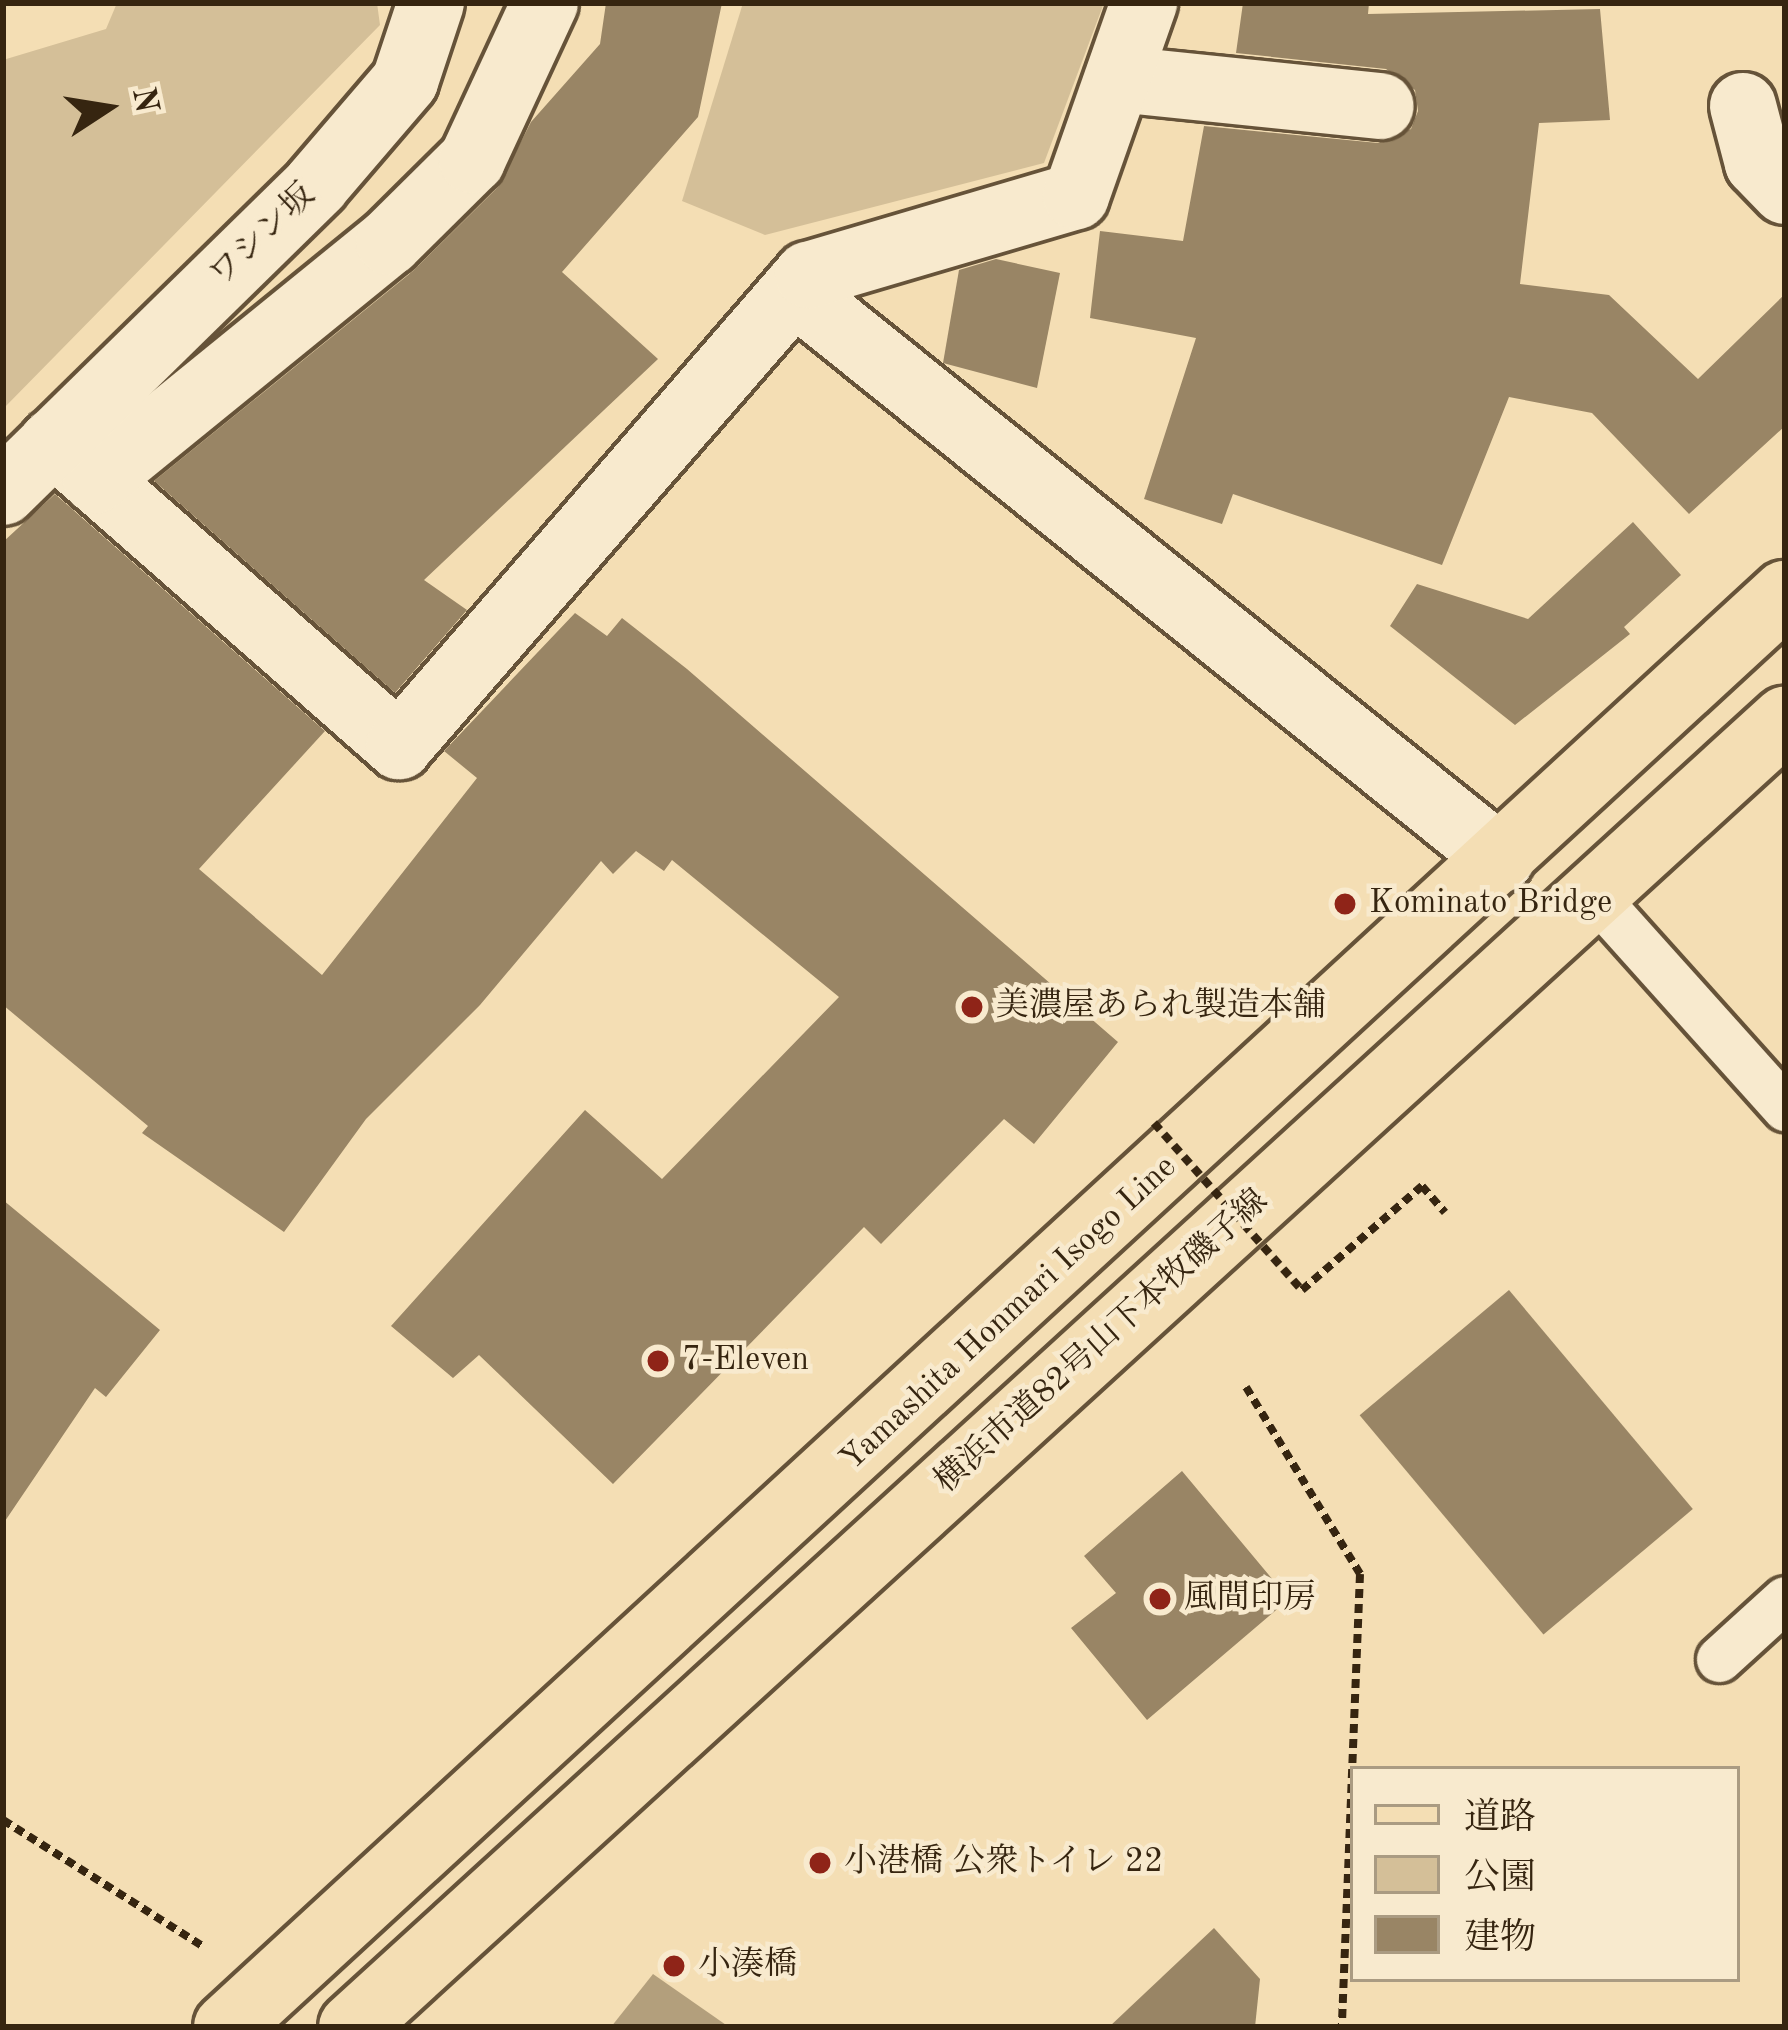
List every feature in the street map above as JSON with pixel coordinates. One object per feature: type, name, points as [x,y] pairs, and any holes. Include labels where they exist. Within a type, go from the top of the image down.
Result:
[{"type":"main road","name":"Yamashita Honmari Isogo Line","points":[[227,2027],[1502,859],[1785,593]]},
{"type":"main road","name":"横浜市道82号山下本牧磯子線","points":[[418,1996],[1593,894],[1785,720]]},
{"type":"main road","points":[[352,2027],[418,1996]]},
{"type":"street","name":"ワシン坂","points":[[74,461],[405,80],[431,3]]},
{"type":"street","points":[[3,492],[74,461],[389,242],[472,160],[545,3]]},
{"type":"street","points":[[74,461],[399,746],[808,275],[1076,196],[1144,3]]},
{"type":"street","points":[[1118,79],[1381,106]]},
{"type":"street","points":[[1744,106],[1758,163],[1785,191]]},
{"type":"street","points":[[794,291],[1502,859]]},
{"type":"lane","points":[[1593,894],[1785,1108]]},
{"type":"lane","points":[[1719,1659],[1785,1599]]},
{"type":"path","points":[[1154,1123],[1302,1290],[1422,1186],[1445,1212]]},
{"type":"path","points":[[1246,1387],[1360,1574],[1352,1766]]},
{"type":"path","points":[[3,1820],[216,1954]]},
{"type":"path","points":[[1342,2027],[1350,1826]]},
{"type":"green space","points":[[117,3],[377,3],[380,25],[3,409],[3,60],[106,29]]},
{"type":"green space","points":[[743,3],[1104,3],[1044,163],[765,235],[682,201]]},
{"type":"shaded area","points":[[653,1974],[729,2027],[611,2027]]},
{"type":"building","points":[[606,3],[722,3],[698,117],[562,272],[658,359],[424,580],[467,610],[395,693],[154,481],[413,271],[498,187],[531,122],[600,44]]},
{"type":"building","points":[[1243,3],[1369,3],[1368,14],[1600,9],[1610,120],[1539,123],[1520,284],[1609,295],[1698,379],[1785,294],[1785,426],[1689,514],[1592,413],[1509,397],[1442,565],[1233,494],[1222,524],[1144,499],[1196,338],[1090,318],[1100,231],[1183,241],[1204,126],[1378,143],[1411,129],[1418,111],[1415,90],[1386,69],[1236,53]]},
{"type":"building","points":[[996,259],[1060,273],[1037,388],[943,363],[959,270]]},
{"type":"building","points":[[55,494],[325,731],[199,869],[322,975],[477,778],[444,751],[575,613],[607,636],[622,618],[687,669],[1118,1042],[1034,1144],[1004,1119],[881,1244],[864,1227],[613,1484],[479,1355],[453,1378],[391,1326],[585,1110],[662,1179],[839,997],[672,860],[664,871],[636,851],[613,874],[601,861],[480,1005],[366,1119],[284,1232],[142,1133],[148,1126],[3,1005],[3,542]]},
{"type":"building","points":[[1633,522],[1681,575],[1624,627],[1630,634],[1515,725],[1390,626],[1417,584],[1528,619]]},
{"type":"building","points":[[3,1200],[160,1330],[106,1397],[95,1388],[3,1524]]},
{"type":"building","points":[[1509,1290],[1693,1509],[1543,1634],[1360,1415]]},
{"type":"building","points":[[1182,1471],[1289,1599],[1147,1720],[1071,1628],[1116,1593],[1084,1556]]},
{"type":"building","points":[[1214,1928],[1260,1979],[1255,2027],[1109,2027]]},
{"type":"place","name":"Kominato Bridge","points":[[1345,904]]},
{"type":"place","name":"美濃屋あられ製造本舗","points":[[972,1007]]},
{"type":"place","name":"7-Eleven","points":[[658,1361]]},
{"type":"place","name":"風間印房","points":[[1160,1599]]},
{"type":"place","name":"小港橋 公衆トイレ 22","points":[[820,1863]]},
{"type":"place","name":"小湊橋","points":[[674,1966]]}]
